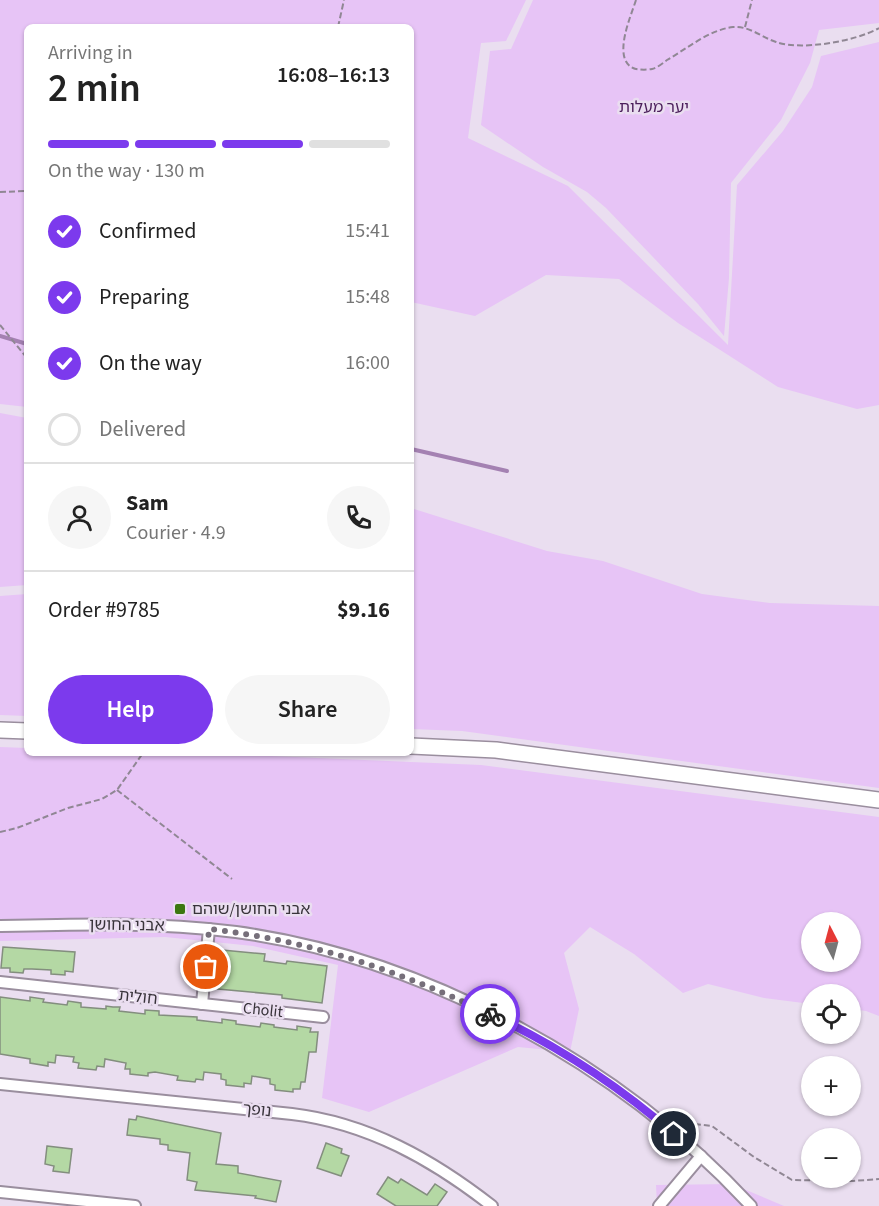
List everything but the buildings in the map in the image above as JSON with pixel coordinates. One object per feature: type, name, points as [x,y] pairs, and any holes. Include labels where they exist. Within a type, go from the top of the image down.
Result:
[{"type":"main road","points":[[0,730],[24,731]]},
{"type":"main road","points":[[414,746],[496,750],[879,800]]},
{"type":"street","name":"אבני החושן","points":[[0,926],[126,924],[209,929],[270,938],[338,954],[407,977],[450,995],[537,1038],[579,1063],[661,1122],[701,1156],[751,1206]]},
{"type":"street","points":[[202,1004],[209,929]]},
{"type":"street","name":"חולית","points":[[0,982],[202,1004]]},
{"type":"street","name":"Cholit","points":[[202,1004],[323,1017]]},
{"type":"street","name":"נופך","points":[[0,1084],[292,1114],[337,1122],[381,1137],[409,1151],[460,1182],[492,1206]]},
{"type":"street","points":[[659,1206],[701,1156]]},
{"type":"street","points":[[0,1192],[135,1206]]},
{"type":"path","points":[[339,24],[344,0]]},
{"type":"path","points":[[636,0],[626,30],[623,48],[627,63],[634,69],[651,70],[717,30],[745,27],[777,43],[810,46],[869,33],[879,28]]},
{"type":"path","points":[[745,27],[752,0]]},
{"type":"path","points":[[0,192],[24,190]]},
{"type":"path","points":[[0,325],[24,354]]},
{"type":"path","points":[[0,832],[17,828],[68,808],[102,799],[117,790],[141,756]]},
{"type":"path","points":[[117,790],[232,879]]},
{"type":"path","points":[[661,1122],[712,1126],[754,1157],[792,1180],[879,1179]]},
{"type":"green space","points":[[0,0],[526,0],[506,41],[481,43],[468,138],[568,186],[728,345],[737,185],[783,131],[812,87],[821,56],[879,42],[879,405],[857,409],[778,387],[678,323],[619,279],[546,275],[475,316],[414,303],[414,24],[24,24],[24,407],[0,404]]},
{"type":"green space","name":"יער מעלות","points":[[533,0],[879,0],[879,23],[819,30],[810,63],[781,120],[731,183],[729,278],[724,336],[698,304],[606,208],[587,192],[543,167],[481,125],[490,51],[511,49]]},
{"type":"green space","points":[[0,413],[24,417],[24,585],[0,587]]},
{"type":"green space","points":[[414,509],[547,551],[603,561],[702,594],[770,603],[879,606],[879,788],[462,731],[414,729]]},
{"type":"green space","points":[[24,594],[24,716],[0,715],[0,596]]},
{"type":"green space","points":[[0,747],[24,748],[24,756],[270,756],[481,765],[879,817],[879,1016],[861,1010],[861,984],[801,984],[801,1003],[764,998],[708,984],[683,993],[634,954],[590,927],[564,953],[579,1009],[570,1052],[518,1047],[369,1112],[322,1098],[338,965],[253,946],[165,937],[0,941]]},
{"type":"green space","points":[[732,1184],[784,1206],[657,1206],[656,1185]]},
{"type":"waterway","points":[[0,336],[24,343]]},
{"type":"waterway","points":[[414,450],[507,471]]},
{"type":"way so far","points":[[206,967],[209,929],[261,936],[363,961],[407,977],[490,1014]]},
{"type":"place","name":"אבני החושן/שוהם","points":[[180,909]]},
{"type":"route","points":[[490,1014],[579,1063],[620,1091],[674,1134]]}]
